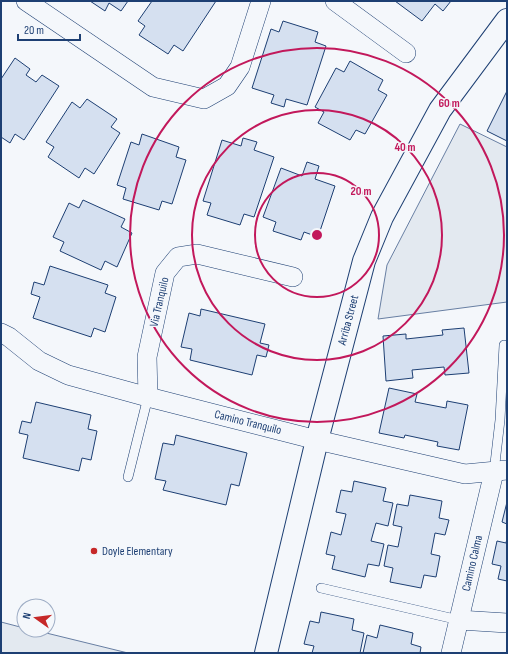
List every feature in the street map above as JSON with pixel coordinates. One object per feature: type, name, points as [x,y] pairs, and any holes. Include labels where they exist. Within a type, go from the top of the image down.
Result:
[{"type":"street","points":[[26,1],[153,86],[204,99],[227,86],[240,67],[261,1]]},
{"type":"street","points":[[335,1],[406,53]]},
{"type":"street","name":"Arriba Street","points":[[266,653],[317,440],[364,261],[382,217],[440,110],[507,20]]},
{"type":"street","name":"Via Tranquilo","points":[[148,397],[147,357],[165,273],[178,257],[196,254],[293,277]]},
{"type":"street","name":"Camino Tranquilo","points":[[1,333],[9,337],[39,361],[68,375],[317,440],[465,474],[500,471]]},
{"type":"street","name":"Camino Calma","points":[[451,653],[458,620],[500,471]]},
{"type":"street","points":[[458,620],[507,623]]},
{"type":"lane","points":[[500,471],[500,420],[504,345]]},
{"type":"lane","points":[[128,477],[148,397]]},
{"type":"lane","points":[[321,588],[458,620]]},
{"type":"shaded area","points":[[460,124],[507,147],[507,302],[378,319],[387,265]]},
{"type":"shaded area","points":[[1,622],[16,626],[16,638],[56,638],[56,635],[128,653],[1,653]]},
{"type":"building","points":[[90,1],[128,1],[121,11],[109,3],[105,11]]},
{"type":"building","points":[[152,1],[216,1],[183,51],[174,45],[168,54],[139,35],[145,26],[138,21]]},
{"type":"building","points":[[395,1],[451,1],[443,11],[435,4],[422,21]]},
{"type":"building","points":[[283,21],[318,32],[315,42],[326,46],[307,105],[286,99],[284,107],[271,103],[274,95],[252,88],[271,29],[279,32]]},
{"type":"building","points":[[15,58],[30,69],[26,75],[36,82],[42,75],[59,86],[24,140],[15,134],[10,143],[1,137],[1,79]]},
{"type":"building","points":[[350,61],[383,80],[378,90],[387,95],[365,134],[356,130],[350,140],[318,123],[324,112],[315,107],[336,68],[344,72]]},
{"type":"building","points":[[507,91],[507,141],[487,131]]},
{"type":"building","points":[[87,99],[117,119],[111,127],[120,133],[94,174],[85,168],[79,178],[48,157],[54,147],[46,142],[72,102],[80,108]]},
{"type":"building","points":[[142,134],[179,147],[176,157],[186,160],[172,204],[162,201],[159,210],[123,199],[126,188],[117,185],[131,142],[139,145]]},
{"type":"building","points":[[243,138],[257,142],[254,150],[274,157],[254,217],[244,214],[240,225],[207,215],[211,203],[203,201],[222,140],[241,146]]},
{"type":"building","points":[[307,162],[319,166],[315,179],[335,186],[318,237],[304,232],[301,240],[273,231],[276,222],[263,217],[281,168],[302,176]]},
{"type":"building","points":[[83,200],[125,219],[121,227],[132,233],[117,267],[105,261],[101,270],[60,251],[64,242],[53,237],[69,203],[79,208]]},
{"type":"building","points":[[50,266],[108,285],[105,293],[116,297],[105,332],[94,328],[91,337],[33,318],[40,297],[31,294],[34,282],[44,285]]},
{"type":"building","points":[[201,309],[265,324],[260,343],[269,345],[266,357],[257,355],[252,375],[190,360],[192,349],[181,347],[189,313],[200,316]]},
{"type":"building","points":[[464,328],[469,373],[445,375],[444,367],[412,370],[413,378],[386,381],[383,336],[406,334],[406,339],[443,335],[442,330]]},
{"type":"building","points":[[389,388],[417,394],[415,402],[446,408],[447,401],[468,405],[459,450],[437,446],[438,442],[405,435],[404,438],[379,433]]},
{"type":"building","points":[[36,402],[91,415],[88,429],[97,431],[91,460],[82,458],[79,471],[23,458],[28,435],[19,433],[22,421],[31,423]]},
{"type":"building","points":[[176,435],[247,453],[239,486],[231,484],[226,505],[163,490],[166,481],[155,479],[163,443],[174,445]]},
{"type":"building","points":[[354,481],[386,488],[383,501],[393,503],[388,526],[376,523],[371,541],[384,544],[379,566],[368,564],[365,577],[332,569],[335,556],[326,554],[331,532],[341,535],[346,514],[336,512],[341,490],[352,492]]},
{"type":"building","points":[[410,495],[442,501],[439,518],[449,520],[445,535],[435,533],[431,554],[440,556],[436,577],[424,575],[421,588],[390,582],[393,568],[384,566],[388,545],[398,547],[402,527],[393,525],[397,504],[408,506]]},
{"type":"building","points":[[507,502],[507,524],[502,522]]},
{"type":"building","points":[[507,538],[507,581],[498,579],[501,566],[492,564],[497,541],[506,543]]},
{"type":"building","points":[[321,612],[354,619],[352,630],[364,633],[360,653],[312,653],[314,646],[304,644],[310,621],[319,623]]},
{"type":"building","points":[[380,625],[413,633],[411,644],[421,647],[420,653],[363,653],[367,635],[377,638]]},
{"type":"place","name":"Doyle Elementary","points":[[94,551]]}]
